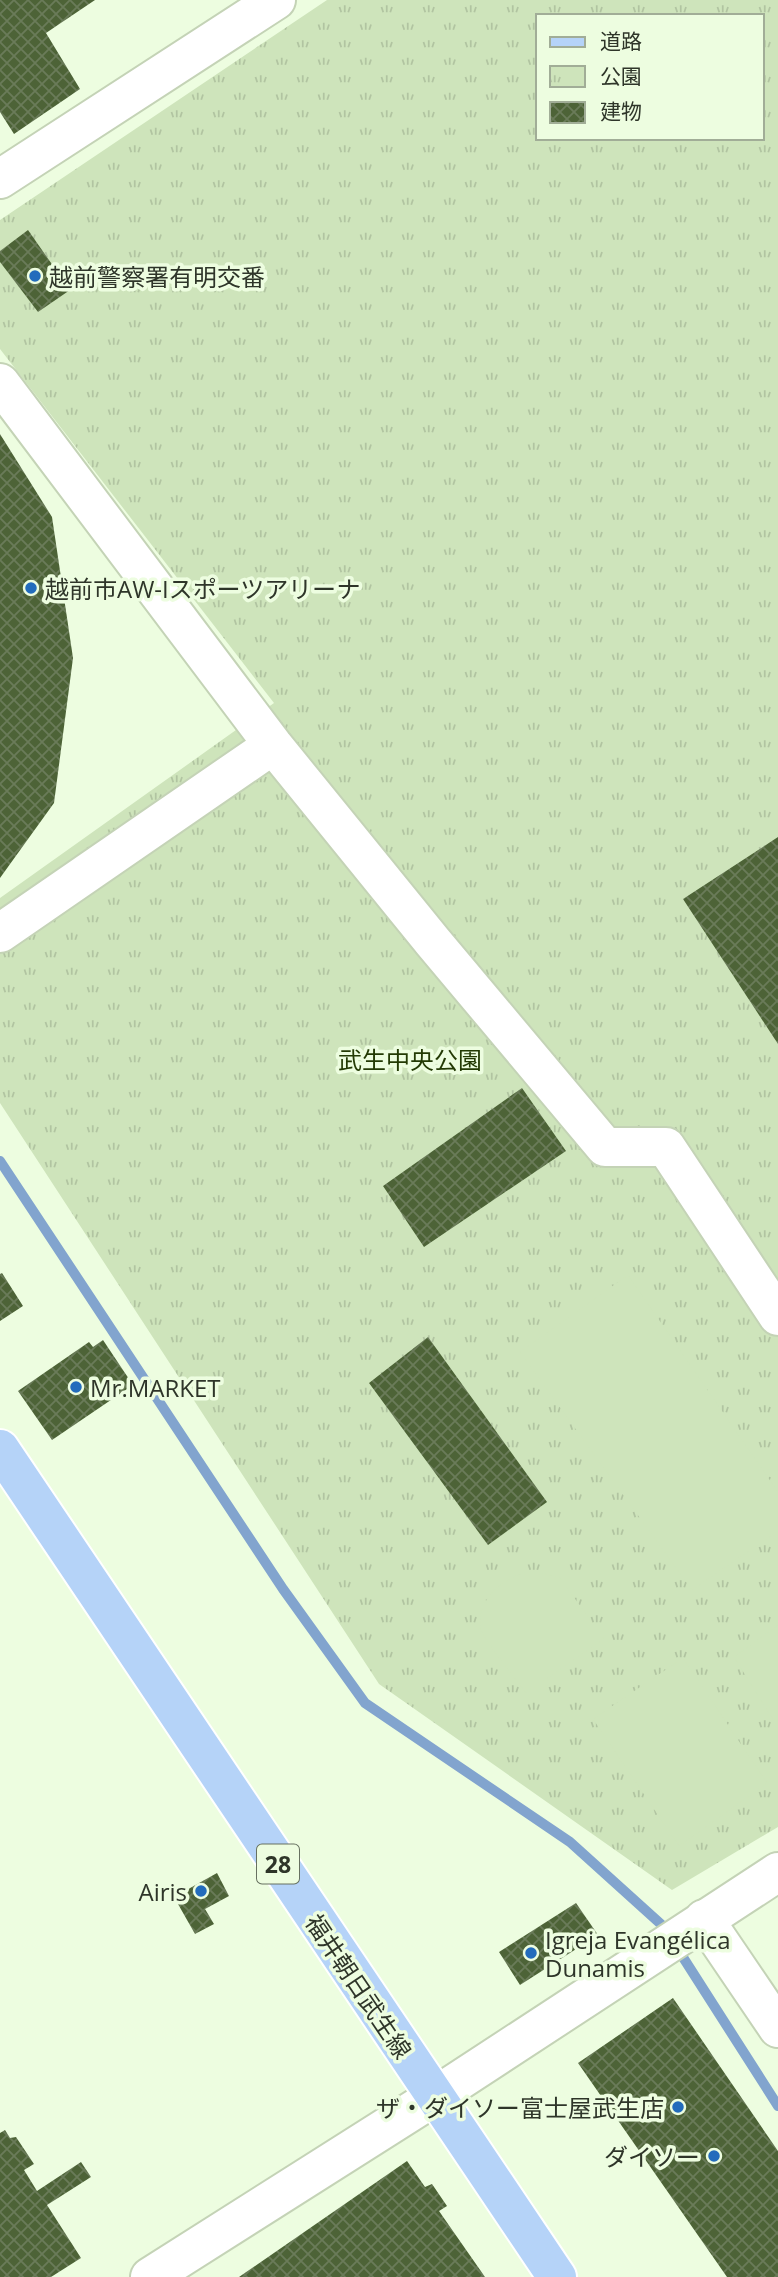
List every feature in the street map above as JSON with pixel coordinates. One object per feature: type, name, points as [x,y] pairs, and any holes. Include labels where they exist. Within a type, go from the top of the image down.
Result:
[{"type":"main road","name":"福井朝日武生線","points":[[0,1449],[557,2277]]},
{"type":"street","points":[[0,179],[276,0]]},
{"type":"street","points":[[0,383],[272,745],[433,942],[605,1147],[666,1147],[778,1316]]},
{"type":"street","points":[[0,933],[272,745]]},
{"type":"street","points":[[150,2277],[434,2097],[778,1872]]},
{"type":"street","points":[[704,1919],[778,2028]]},
{"type":"green space","name":"武生中央公園","points":[[327,0],[778,0],[778,1827],[672,1890],[379,1684],[0,1103],[0,898],[274,703],[0,349],[0,220]]},
{"type":"green space","points":[[628,1275],[778,1492],[778,1531],[692,1590],[520,1352]]},
{"type":"green space","points":[[523,1573],[542,1573],[560,1578],[604,1639],[526,1693],[483,1635],[480,1620],[491,1594],[506,1581]]},
{"type":"green space","points":[[778,1625],[778,1719],[774,1721],[734,1657]]},
{"type":"green space","points":[[683,1658],[767,1783],[679,1846],[593,1719]]},
{"type":"building","points":[[0,0],[95,0],[46,33],[80,89],[14,134],[0,112]]},
{"type":"building","name":"越前警察署有明交番","points":[[28,230],[70,290],[38,312],[0,262],[0,251]]},
{"type":"building","name":"越前市AW-Iスポーツアリーナ","points":[[0,434],[52,517],[73,658],[54,803],[0,878]]},
{"type":"building","points":[[778,837],[778,1044],[683,899]]},
{"type":"building","points":[[522,1088],[566,1151],[424,1247],[383,1186]]},
{"type":"building","points":[[2,1273],[23,1306],[0,1321],[0,1274]]},
{"type":"building","points":[[428,1337],[547,1502],[488,1545],[369,1383]]},
{"type":"building","points":[[103,1340],[133,1385],[52,1440],[18,1391],[89,1342],[93,1347]]},
{"type":"building","points":[[217,1873],[229,1896],[205,1909],[214,1924],[195,1934],[174,1897]]},
{"type":"building","points":[[576,1903],[598,1935],[520,1985],[499,1952]]},
{"type":"building","name":"ザ・ダイソー富士屋武生店","points":[[673,1998],[778,2151],[778,2277],[727,2277],[578,2063]]},
{"type":"building","points":[[5,2130],[10,2138],[16,2137],[34,2164],[24,2170],[37,2191],[81,2162],[91,2177],[47,2205],[81,2258],[51,2277],[0,2277],[0,2133]]},
{"type":"building","points":[[407,2161],[425,2187],[432,2184],[447,2206],[439,2211],[485,2277],[239,2277]]},
{"type":"waterway","points":[[0,1161],[283,1589],[365,1703],[570,1842],[663,1926],[778,2106]]},
{"type":"place","name":"越前警察署有明交番","points":[[35,276]]},
{"type":"place","name":"越前市AW-Iスポーツアリーナ","points":[[31,588]]},
{"type":"place","name":"Mr.MARKET","points":[[76,1387]]},
{"type":"place","name":"Airis","points":[[201,1891]]},
{"type":"place","name":"Igreja Evangélica Dunamis","points":[[531,1953]]},
{"type":"place","name":"ザ・ダイソー富士屋武生店","points":[[678,2107]]},
{"type":"place","name":"ダイソー","points":[[714,2156]]}]
